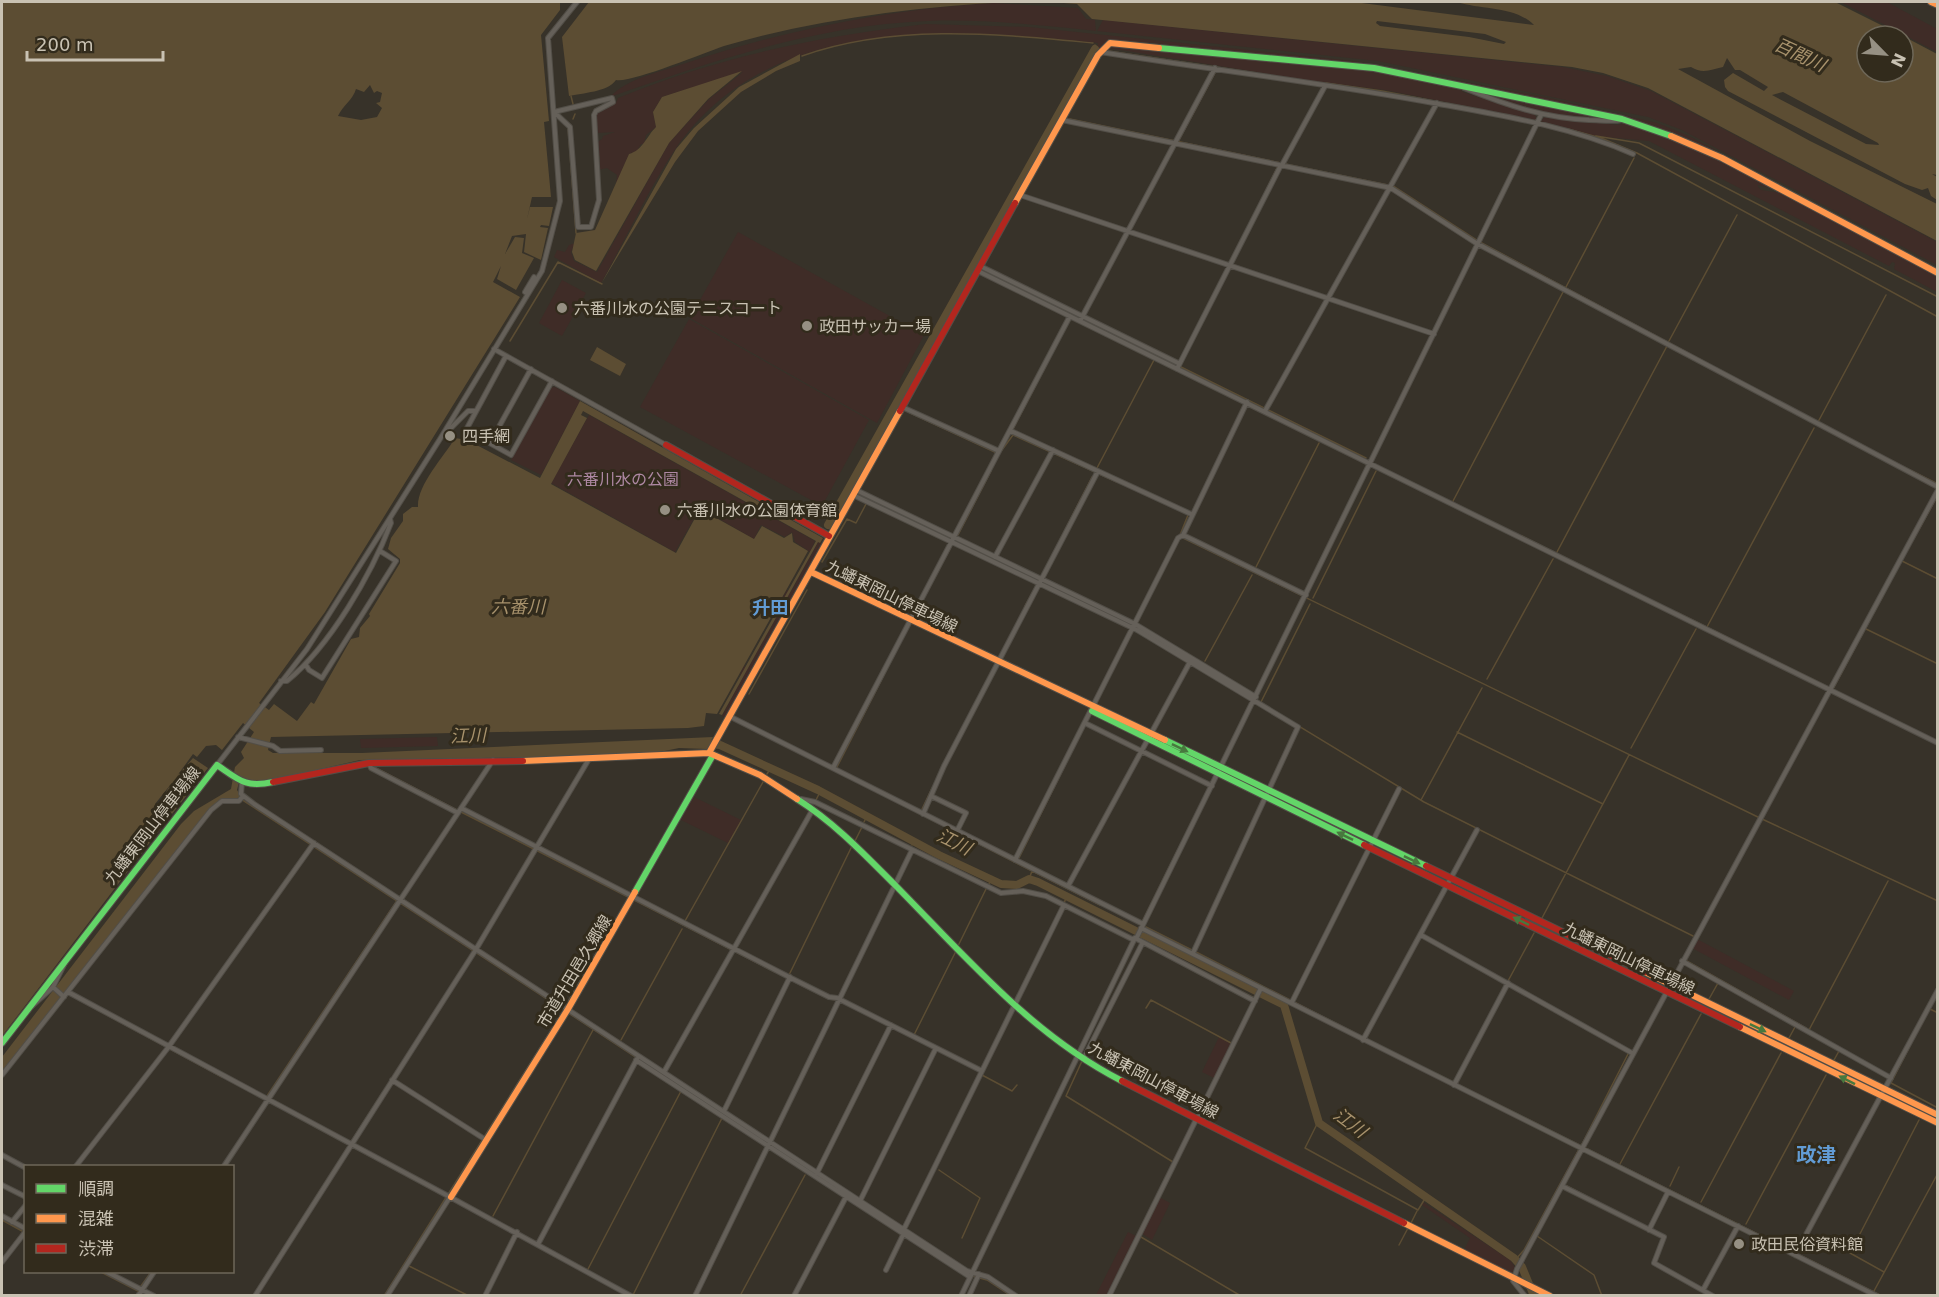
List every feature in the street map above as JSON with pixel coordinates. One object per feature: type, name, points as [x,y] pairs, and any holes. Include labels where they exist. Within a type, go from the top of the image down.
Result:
[{"type":"main road","points":[[1931,2],[1938,5]]},
{"type":"main road","points":[[811,572],[1061,119],[1106,45],[1114,43],[1331,62],[1463,85],[1622,119],[1683,140],[1722,158],[1938,273]]},
{"type":"main road","points":[[666,445],[829,536]]},
{"type":"main road","name":"九蟠東岡山停車場線","points":[[711,753],[716,738],[811,572],[1051,688],[1266,798],[1371,844]]},
{"type":"main road","name":"九蟠東岡山停車場線","points":[[1149,737],[1269,790],[1371,844],[1938,1123]]},
{"type":"main road","name":"九蟠東岡山停車場線","points":[[2,1043],[217,765],[238,779],[261,785],[369,763],[590,759],[651,757],[688,752],[711,753],[760,775],[801,800],[839,830],[1014,1006],[1081,1057],[1196,1119],[1550,1296]]},
{"type":"main road","name":"市道升田邑久郷線","points":[[449,1197],[567,1011],[711,753]]},
{"type":"main road","name":"九蟠東岡山停車場線","points":[[1667,988],[1938,1114]]},
{"type":"street","points":[[217,765],[307,649],[440,439],[545,262],[559,212],[560,179],[548,38],[577,2]]},
{"type":"street","points":[[1100,52],[1437,103],[1537,123],[1601,140],[1633,154]]},
{"type":"street","points":[[1081,319],[1215,68]]},
{"type":"street","points":[[1463,85],[1463,88],[1517,110],[1563,119],[1622,119]]},
{"type":"street","points":[[1177,366],[1231,266],[1245,233],[1281,164],[1325,86]]},
{"type":"street","points":[[614,99],[594,115],[599,200],[591,227],[578,227],[570,127],[555,112],[614,99]]},
{"type":"street","points":[[1266,410],[1437,103]]},
{"type":"street","points":[[961,1296],[974,1278],[1138,941],[1142,927],[1541,115]]},
{"type":"street","points":[[1061,119],[1391,187],[1478,243],[1938,488],[1523,1257],[1517,1269],[1516,1279],[1525,1296]]},
{"type":"street","points":[[1020,195],[1433,334]]},
{"type":"street","points":[[978,268],[1070,316],[1081,319]]},
{"type":"street","points":[[978,268],[1266,410],[1370,465],[1938,743]]},
{"type":"street","points":[[528,294],[525,292],[534,277]]},
{"type":"street","points":[[832,768],[1070,316]]},
{"type":"street","points":[[494,349],[666,445]]},
{"type":"street","points":[[506,356],[466,430],[512,455],[552,381]]},
{"type":"street","points":[[490,443],[531,369]]},
{"type":"street","points":[[1016,860],[1182,536],[1247,402]]},
{"type":"street","points":[[902,407],[998,452]]},
{"type":"street","points":[[440,439],[468,411],[476,411]]},
{"type":"street","points":[[1011,431],[1052,452],[1191,514]]},
{"type":"street","points":[[996,557],[1052,452]]},
{"type":"street","points":[[923,814],[998,662],[1097,472]]},
{"type":"street","points":[[854,492],[1134,626],[1298,727],[1194,952]]},
{"type":"street","points":[[281,681],[287,681],[314,658],[380,551],[391,523],[390,518]]},
{"type":"street","points":[[1182,536],[1306,597]]},
{"type":"street","points":[[953,540],[996,557],[1040,581]]},
{"type":"street","points":[[306,665],[322,678],[396,561],[380,551]]},
{"type":"street","points":[[1134,626],[1190,662],[1255,699]]},
{"type":"street","points":[[1068,886],[1190,662]]},
{"type":"street","points":[[729,716],[1668,1192],[1796,1253],[1874,1295]]},
{"type":"street","points":[[1086,724],[1212,786]]},
{"type":"street","points":[[238,737],[268,745],[280,751],[321,750]]},
{"type":"street","points":[[255,1296],[475,951],[590,759]]},
{"type":"street","points":[[225,1165],[493,760]]},
{"type":"street","points":[[369,763],[371,768],[537,849],[789,978],[840,1000],[981,1071]]},
{"type":"street","points":[[238,779],[242,798],[247,803],[768,1145],[905,1232]]},
{"type":"street","points":[[1293,1000],[1399,789]]},
{"type":"street","points":[[931,796],[966,813],[957,831]]},
{"type":"street","points":[[2,1076],[214,806],[222,801],[242,798]]},
{"type":"street","points":[[801,800],[815,802],[1001,893],[1036,893],[1064,905],[1255,999]]},
{"type":"street","points":[[664,1072],[813,809]]},
{"type":"street","points":[[1364,1039],[1477,830]]},
{"type":"street","points":[[78,1165],[168,1047],[313,845]]},
{"type":"street","points":[[695,1296],[912,850]]},
{"type":"street","points":[[885,1270],[1064,905]]},
{"type":"street","points":[[1421,935],[1632,1053]]},
{"type":"street","points":[[1081,1057],[1138,941]]},
{"type":"street","points":[[29,1008],[54,988],[65,960]]},
{"type":"street","points":[[1682,961],[1891,1077]]},
{"type":"street","points":[[724,1111],[789,978]]},
{"type":"street","points":[[1455,1084],[1507,984]]},
{"type":"street","points":[[1109,1296],[1261,987]]},
{"type":"street","points":[[54,988],[538,1244],[631,1296]]},
{"type":"street","points":[[1796,1253],[1938,990]]},
{"type":"street","points":[[817,1173],[890,1026]]},
{"type":"street","points":[[860,1201],[936,1049]]},
{"type":"street","points":[[638,1058],[724,1111],[768,1145],[817,1173],[974,1278],[1016,1296]]},
{"type":"street","points":[[538,1244],[638,1058]]},
{"type":"street","points":[[392,1080],[484,1139]]},
{"type":"street","points":[[2,1155],[24,1167]]},
{"type":"street","points":[[2,1185],[24,1196]]},
{"type":"street","points":[[1562,1185],[1664,1237],[1654,1263],[1713,1296]]},
{"type":"street","points":[[1650,1229],[1668,1192]]},
{"type":"street","points":[[794,1296],[847,1195]]},
{"type":"street","points":[[387,1296],[449,1197]]},
{"type":"street","points":[[12,1222],[24,1207]]},
{"type":"street","points":[[2,1216],[24,1229]]},
{"type":"street","points":[[1703,1290],[1738,1226]]},
{"type":"street","points":[[2,1262],[24,1231]]},
{"type":"street","points":[[485,1296],[516,1234]]},
{"type":"street","points":[[109,1273],[140,1292],[154,1296]]},
{"type":"street","points":[[140,1292],[153,1273]]},
{"type":"street","points":[[969,1296],[974,1278]]},
{"type":"green space","points":[[1841,2],[1887,2],[1937,29],[1937,52],[1915,41],[1915,24],[1883,24]]},
{"type":"green space","points":[[994,3],[1078,8],[1086,19],[1095,20],[1096,31],[970,21],[887,24],[806,37],[766,47],[688,70],[610,97],[633,81],[652,74],[795,32],[914,10]]},
{"type":"green space","points":[[1103,20],[1563,67],[1607,76],[1651,91],[1937,242],[1937,265],[1682,130],[1648,117],[1378,61],[1097,31]]},
{"type":"green space","points":[[926,24],[1029,27],[1353,61],[1541,96],[1657,123],[1689,136],[1781,185],[1668,132],[1597,110],[1353,62],[1118,40],[1108,40],[1097,48],[1098,43],[1043,38],[985,34],[926,34],[868,39],[813,51],[761,73],[715,104],[676,148],[601,283],[554,257],[557,250],[565,252],[569,245],[575,243],[571,252],[574,261],[597,272],[669,143],[709,99],[743,72],[662,97],[653,112],[656,127],[646,135],[644,144],[641,144],[637,151],[629,154],[616,184],[617,175],[607,168],[598,170],[600,158],[596,143],[603,136],[615,132],[597,133],[595,115],[616,103],[618,98],[693,71],[769,50],[847,35]]},
{"type":"green space","points":[[1118,46],[1288,61],[1415,78],[1457,86],[1463,92],[1535,115],[1537,120],[1385,90],[1305,80],[1109,48]]},
{"type":"green space","points":[[1472,89],[1611,119],[1540,112]]},
{"type":"green space","points":[[1545,117],[1618,125],[1626,123],[1685,144],[1776,189],[1757,185],[1761,190],[1782,193],[1937,275],[1937,292],[1894,269],[1895,263],[1892,262],[1889,266],[1649,141],[1596,136],[1540,121]]},
{"type":"green space","name":"政田サッカー場","points":[[738,232],[924,335],[877,423],[690,318]]},
{"type":"green space","name":"六番川水の公園テニスコート","points":[[562,280],[586,293],[562,336],[539,323]]},
{"type":"green space","points":[[689,319],[869,420],[822,506],[640,407]]},
{"type":"green space","points":[[555,387],[580,401],[541,475],[511,460],[550,388]]},
{"type":"green space","name":"六番川水の公園","points":[[589,415],[815,541],[810,552],[795,542],[792,532],[785,537],[761,525],[754,539],[700,508],[675,552],[551,483]]},
{"type":"green space","points":[[818,542],[822,544],[726,718],[722,716],[743,677],[740,675],[744,666],[748,668],[786,599],[783,597],[787,590],[791,592]]},
{"type":"green space","points":[[437,737],[438,746],[361,748],[360,739]]},
{"type":"green space","points":[[694,797],[741,820],[728,843],[681,820]]},
{"type":"green space","points":[[1697,939],[1794,991],[1789,1000],[1692,948]]},
{"type":"green space","points":[[1219,1037],[1231,1044],[1214,1078],[1202,1072]]},
{"type":"green space","points":[[1159,1197],[1170,1203],[1152,1240],[1141,1233]]},
{"type":"green space","points":[[1423,1202],[1510,1260],[1515,1267],[1513,1272],[1510,1273],[1464,1250],[1470,1238],[1422,1205]]},
{"type":"green space","points":[[1128,1232],[1136,1236],[1107,1295],[1096,1295]]},
{"type":"water","name":"六番川","points":[[2,2],[560,2],[560,10],[541,35],[549,121],[544,122],[551,197],[532,197],[527,219],[530,207],[553,207],[549,226],[541,225],[540,227],[548,228],[541,260],[524,252],[526,234],[512,236],[505,254],[515,237],[524,238],[522,253],[534,258],[516,290],[497,279],[501,266],[493,282],[520,297],[325,612],[259,703],[269,710],[274,704],[297,721],[311,702],[314,704],[351,639],[359,637],[360,628],[370,616],[369,614],[400,563],[400,559],[388,549],[391,538],[403,521],[403,514],[412,507],[418,507],[426,481],[455,438],[467,440],[540,478],[580,401],[823,538],[820,543],[818,542],[722,715],[719,714],[816,541],[583,411],[581,415],[587,418],[551,484],[676,553],[700,509],[754,539],[762,526],[784,538],[792,533],[793,542],[808,551],[717,714],[706,713],[704,726],[688,728],[271,737],[268,750],[273,753],[362,753],[713,737],[707,749],[679,748],[655,753],[604,756],[360,760],[264,782],[240,778],[237,790],[241,796],[238,800],[219,801],[211,807],[2,1074],[2,1057],[181,824],[194,811],[231,789],[235,767],[244,758],[241,752],[254,732],[243,723],[222,750],[216,745],[206,746],[197,757],[193,754],[177,776],[193,758],[208,768],[172,814],[159,803],[171,784],[155,804],[161,814],[158,820],[164,824],[2,1036]],"holes":[[[370,85],[374,93],[377,91],[382,93],[380,102],[376,103],[382,108],[377,117],[361,120],[338,116],[356,89],[364,92]]]},
{"type":"water","points":[[589,2],[1010,2],[902,11],[794,28],[724,46],[637,77],[616,80],[601,90],[569,96],[562,37]]},
{"type":"water","name":"百間川","points":[[1050,2],[1354,2],[1534,25],[1508,11],[1457,2],[1835,2],[1879,24],[1855,24],[1855,84],[1915,84],[1915,42],[1937,54],[1937,175],[1932,174],[1937,177],[1937,200],[1931,196],[1928,188],[1922,190],[1905,184],[1728,91],[1724,80],[1733,73],[1764,91],[1768,87],[1740,70],[1735,70],[1727,58],[1723,67],[1711,70],[1703,71],[1691,67],[1678,69],[1810,141],[1937,204],[1937,241],[1648,88],[1603,73],[1572,67],[1092,19],[1077,4]],"holes":[[[1377,21],[1485,34],[1506,42],[1504,44],[1469,37],[1380,26],[1376,23]],[[1783,92],[1879,145],[1866,144],[1772,95]]]},
{"type":"water","points":[[800,54],[800,61],[776,71],[741,92],[698,131],[675,162],[601,284],[676,149],[694,128],[739,87]]},
{"type":"water","points":[[742,71],[708,99],[669,143],[596,271],[575,260],[572,252],[576,233],[595,230],[629,154],[641,146],[656,127],[653,112],[662,97]]},
{"type":"water","points":[[597,347],[626,364],[620,376],[590,360]]},
{"type":"waterway","points":[[802,56],[837,46],[910,35],[983,34],[1093,43]]},
{"type":"waterway","points":[[828,525],[1095,49]]},
{"type":"waterway","points":[[1108,51],[1256,73]]},
{"type":"waterway","points":[[1179,140],[1216,71]]},
{"type":"waterway","points":[[1326,83],[1481,110]]},
{"type":"waterway","points":[[571,96],[573,104]]},
{"type":"waterway","points":[[573,119],[575,114]]},
{"type":"waterway","points":[[1070,119],[1281,163]]},
{"type":"waterway","points":[[1539,122],[1551,125]]},
{"type":"waterway","points":[[568,127],[576,233]]},
{"type":"waterway","points":[[1568,129],[1601,138],[1637,153],[1938,317]]},
{"type":"waterway","points":[[1596,136],[1639,143],[1938,297]]},
{"type":"waterway","points":[[1167,161],[1176,145]]},
{"type":"waterway","points":[[1566,287],[1634,158]]},
{"type":"waterway","points":[[1285,164],[1393,186],[1478,241],[1703,361]]},
{"type":"waterway","points":[[1245,233],[1278,166]]},
{"type":"waterway","points":[[1669,341],[1737,215]]},
{"type":"waterway","points":[[510,341],[558,262],[602,284]]},
{"type":"waterway","points":[[986,272],[1176,365]]},
{"type":"waterway","points":[[1452,503],[1563,292]]},
{"type":"waterway","points":[[1818,422],[1886,295]]},
{"type":"waterway","points":[[1557,552],[1667,346]]},
{"type":"waterway","points":[[1013,429],[1050,358]]},
{"type":"waterway","points":[[1097,468],[1154,360]]},
{"type":"waterway","points":[[1181,367],[1366,458]]},
{"type":"waterway","points":[[908,412],[999,454],[1013,435],[1095,472]]},
{"type":"waterway","points":[[1707,627],[1814,428]]},
{"type":"waterway","points":[[1256,567],[1319,443]]},
{"type":"waterway","points":[[1890,460],[1938,484]]},
{"type":"waterway","points":[[958,535],[991,471]]},
{"type":"waterway","points":[[1313,598],[1376,471]]},
{"type":"waterway","points":[[1099,474],[1117,482]]},
{"type":"waterway","points":[[1041,577],[1092,477]]},
{"type":"waterway","points":[[1912,542],[1938,495]]},
{"type":"waterway","points":[[861,496],[1135,627],[1424,802],[1693,936]]},
{"type":"waterway","points":[[822,562],[847,519],[856,523],[866,504]]},
{"type":"waterway","points":[[1188,515],[1180,535],[1183,538],[1762,819],[1938,901]]},
{"type":"waterway","points":[[1522,536],[1596,573]]},
{"type":"waterway","points":[[914,617],[952,545]]},
{"type":"waterway","points":[[1487,679],[1553,559]]},
{"type":"waterway","points":[[1902,561],[1938,579]]},
{"type":"waterway","points":[[1833,689],[1901,562]]},
{"type":"waterway","points":[[1205,661],[1252,575]]},
{"type":"waterway","points":[[1025,606],[1036,586]]},
{"type":"waterway","points":[[749,694],[807,590]]},
{"type":"waterway","points":[[1261,702],[1310,604]]},
{"type":"waterway","points":[[1676,612],[1828,687]]},
{"type":"waterway","points":[[837,767],[909,626]]},
{"type":"waterway","points":[[1631,748],[1696,629]]},
{"type":"waterway","points":[[1866,629],[1938,664]]},
{"type":"waterway","points":[[1116,664],[1132,633]]},
{"type":"waterway","points":[[1421,800],[1482,688]]},
{"type":"waterway","points":[[736,720],[1032,871],[1029,879]]},
{"type":"waterway","points":[[1019,858],[1082,731]]},
{"type":"waterway","points":[[1457,732],[1603,804]]},
{"type":"waterway","name":"江川","points":[[699,743],[720,745],[818,790],[939,855],[1001,884],[1017,885],[1029,879],[1038,882],[1284,1005],[1319,1123],[1514,1258],[1522,1267],[1534,1296]]},
{"type":"waterway","points":[[1542,918],[1629,755]]},
{"type":"waterway","points":[[376,768],[457,810]]},
{"type":"waterway","name":"江川","points":[[767,774],[770,769]]},
{"type":"waterway","points":[[685,921],[763,782]]},
{"type":"waterway","points":[[922,809],[932,788]]},
{"type":"waterway","points":[[816,800],[820,792]]},
{"type":"waterway","points":[[241,799],[686,1090]]},
{"type":"waterway","points":[[1142,922],[1200,805]]},
{"type":"waterway","points":[[461,812],[628,897]]},
{"type":"waterway","name":"江川","points":[[864,822],[867,816]]},
{"type":"waterway","points":[[855,841],[862,827]]},
{"type":"waterway","points":[[1197,948],[1253,828]]},
{"type":"waterway","name":"江川","points":[[912,845],[914,841]]},
{"type":"waterway","points":[[789,975],[852,846]]},
{"type":"waterway","points":[[1032,871],[1100,905]]},
{"type":"waterway","name":"江川","points":[[989,884],[991,879]]},
{"type":"waterway","points":[[1809,1030],[1888,881]]},
{"type":"waterway","points":[[958,946],[986,889]]},
{"type":"waterway","name":"江川","points":[[1064,903],[1067,896]]},
{"type":"waterway","points":[[632,899],[775,972]]},
{"type":"waterway","points":[[267,1096],[396,902]]},
{"type":"waterway","points":[[566,1005],[616,919]]},
{"type":"waterway","points":[[1146,927],[1192,950]]},
{"type":"waterway","points":[[621,1040],[682,929]]},
{"type":"waterway","points":[[1508,981],[1534,933]]},
{"type":"waterway","name":"江川","points":[[1140,939],[1141,934]]},
{"type":"waterway","points":[[914,1035],[956,951]]},
{"type":"waterway","points":[[1196,952],[1355,1033]]},
{"type":"waterway","points":[[1685,960],[1806,1028]]},
{"type":"waterway","points":[[795,982],[829,999],[838,1000]]},
{"type":"waterway","points":[[1709,999],[1718,983]]},
{"type":"waterway","points":[[1242,992],[1254,998]]},
{"type":"waterway","points":[[68,994],[222,1077]]},
{"type":"waterway","points":[[1146,1008],[1151,1000],[1231,1043]]},
{"type":"waterway","points":[[1930,1009],[1938,1013]]},
{"type":"waterway","points":[[1620,1164],[1701,1014]]},
{"type":"waterway","points":[[384,1296],[560,1016]]},
{"type":"waterway","points":[[1789,1038],[1795,1027]]},
{"type":"waterway","points":[[493,1216],[593,1030]]},
{"type":"waterway","points":[[1913,1040],[1891,1083],[1938,1108]]},
{"type":"waterway","points":[[1834,1060],[1839,1051]]},
{"type":"waterway","points":[[1581,1146],[1629,1052]]},
{"type":"waterway","points":[[1701,1202],[1781,1053]]},
{"type":"waterway","points":[[1082,1061],[1066,1096],[1173,1162]]},
{"type":"waterway","points":[[1437,1074],[1882,1296]]},
{"type":"waterway","points":[[982,1075],[1012,1091],[1017,1085]]},
{"type":"waterway","points":[[1746,1224],[1826,1075]]},
{"type":"waterway","points":[[588,1269],[681,1091]]},
{"type":"waterway","points":[[351,1142],[383,1092]]},
{"type":"waterway","points":[[633,1295],[722,1118]]},
{"type":"waterway","points":[[1319,1120],[1305,1148],[1418,1210],[1426,1197]]},
{"type":"waterway","points":[[1884,1272],[1850,1253],[1919,1120]]},
{"type":"waterway","points":[[314,1126],[439,1193]]},
{"type":"waterway","points":[[253,1296],[348,1147]]},
{"type":"waterway","points":[[1516,1259],[1524,1250],[1579,1149]]},
{"type":"waterway","points":[[1670,1186],[1679,1167]]},
{"type":"waterway","points":[[939,1170],[980,1198],[962,1238]]},
{"type":"waterway","points":[[1874,1291],[1938,1173]]},
{"type":"waterway","points":[[740,1296],[805,1175]]},
{"type":"waterway","points":[[1561,1183],[1590,1198]]},
{"type":"waterway","points":[[1411,1223],[1417,1211]]},
{"type":"waterway","points":[[2,1220],[22,1231]]},
{"type":"waterway","points":[[1399,1245],[1408,1228]]},
{"type":"waterway","points":[[2,1260],[24,1230]]},
{"type":"waterway","points":[[693,1296],[725,1230]]},
{"type":"waterway","points":[[1537,1236],[1594,1275],[1602,1296]]},
{"type":"waterway","points":[[1141,1237],[1241,1296]]},
{"type":"waterway","points":[[409,1266],[469,1296]]},
{"type":"waterway","points":[[103,1273],[138,1291]]},
{"type":"waterway","points":[[141,1286],[150,1273]]},
{"type":"waterway","points":[[972,1276],[987,1280],[1011,1296]]},
{"type":"waterway","points":[[136,1296],[139,1291]]},
{"type":"traffic: fast","points":[[1159,48],[1374,68],[1622,119],[1671,136]]},
{"type":"traffic: fast","points":[[1092,711],[1364,845]]},
{"type":"traffic: fast","points":[[1165,740],[1426,866]]},
{"type":"traffic: fast","points":[[635,892],[713,755]]},
{"type":"traffic: fast","points":[[2,1043],[217,765],[237,779],[249,783],[273,782]]},
{"type":"traffic: fast","points":[[797,799],[849,840],[1029,1018],[1089,1062],[1122,1081]]},
{"type":"traffic: slow","points":[[1931,2],[1938,5]]},
{"type":"traffic: slow","points":[[1015,203],[1098,55],[1110,43],[1159,48]]},
{"type":"traffic: slow","points":[[1671,136],[1722,158],[1938,273]]},
{"type":"traffic: slow","points":[[709,753],[900,411]]},
{"type":"traffic: slow","points":[[811,572],[1165,740]]},
{"type":"traffic: slow","points":[[523,761],[709,753],[760,775],[797,799]]},
{"type":"traffic: slow","points":[[451,1197],[568,1009],[635,892]]},
{"type":"traffic: slow","points":[[1645,972],[1938,1115]]},
{"type":"traffic: slow","points":[[1740,1027],[1938,1123]]},
{"type":"traffic: slow","points":[[1404,1223],[1550,1296]]},
{"type":"traffic: jam","points":[[900,411],[1015,203]]},
{"type":"traffic: jam","points":[[666,445],[829,536]]},
{"type":"traffic: jam","points":[[273,782],[369,763],[523,761]]},
{"type":"traffic: jam","points":[[1364,845],[1740,1027]]},
{"type":"traffic: jam","points":[[1426,866],[1645,972]]},
{"type":"traffic: jam","points":[[1122,1081],[1404,1223]]},
{"type":"place","name":"六番川水の公園テニスコート","points":[[562,308]]},
{"type":"place","name":"政田サッカー場","points":[[807,326]]},
{"type":"place","name":"四手網","points":[[450,436]]},
{"type":"place","name":"六番川水の公園体育館","points":[[665,510]]},
{"type":"place","name":"政田民俗資料館","points":[[1739,1244]]},
{"type":"district","name":"升田","points":[[770,608]]},
{"type":"district","name":"政津","points":[[1816,1155]]}]
